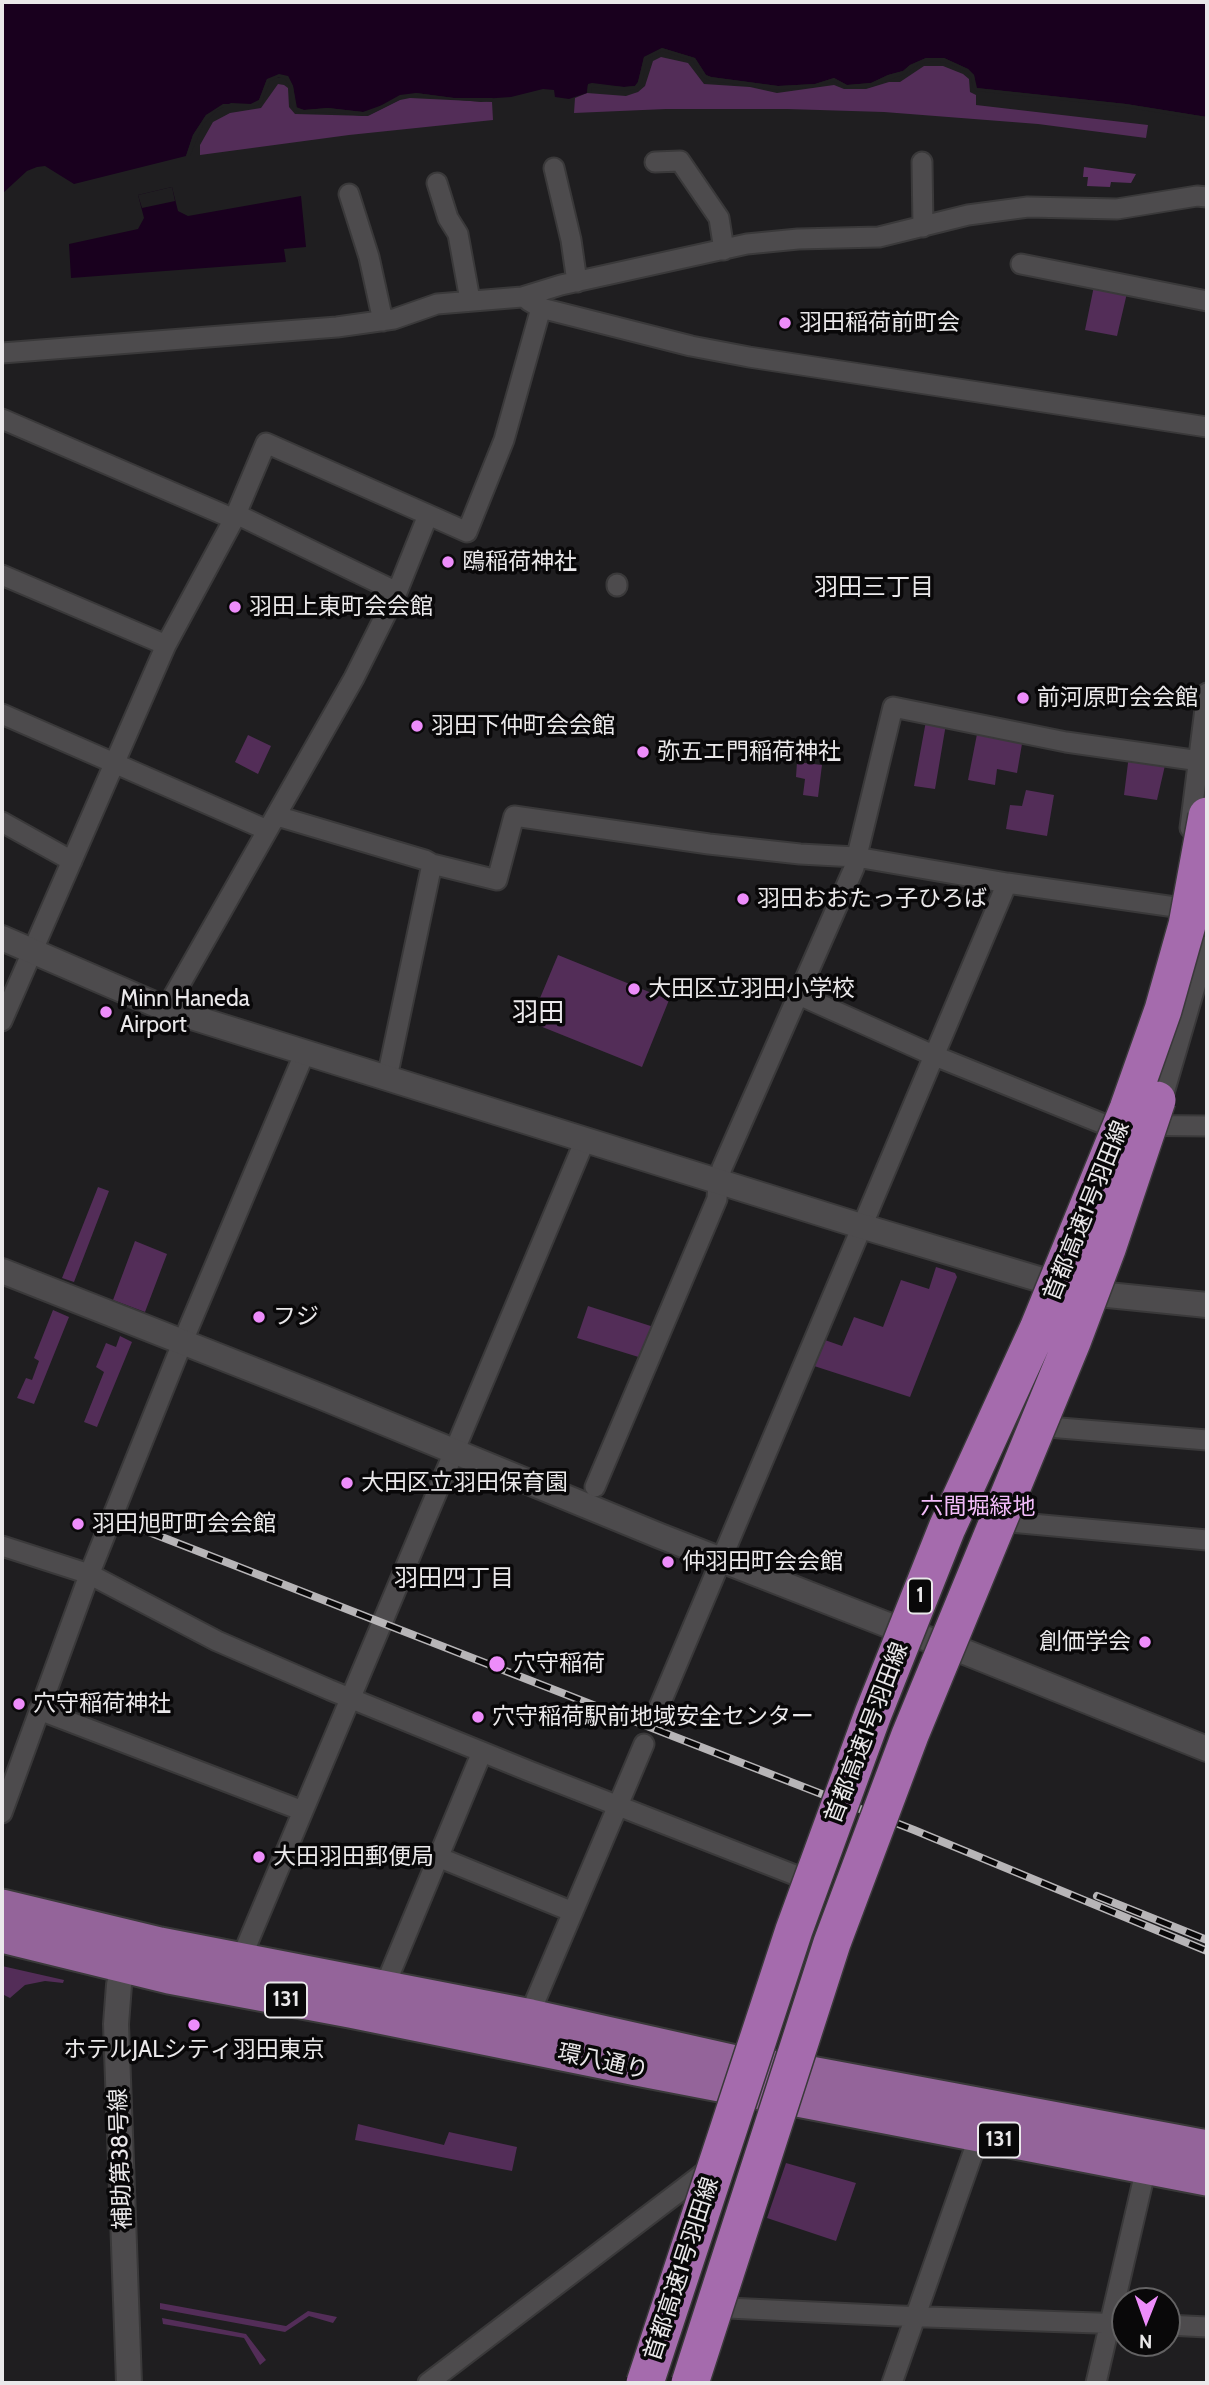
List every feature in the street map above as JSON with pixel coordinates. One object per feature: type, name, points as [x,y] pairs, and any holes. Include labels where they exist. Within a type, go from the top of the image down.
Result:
[{"type":"highway","name":"首都高速1号羽田線","points":[[645,2383],[794,1930],[873,1714],[947,1528],[1038,1329],[1115,1145],[1163,1010],[1186,925],[1207,816]]},
{"type":"highway","name":"首都高速1号羽田線","points":[[690,2383],[832,1943],[910,1735],[1072,1342],[1152,1115],[1183,1016],[1192,916]]},
{"type":"highway","points":[[1038,1329],[961,1536],[886,1720],[812,1937],[973,1542],[1072,1342]]},
{"type":"highway","name":"環八通り","points":[[2,1906],[126,1951],[169,1977],[350,2011],[796,2085],[1207,2147]]},
{"type":"highway","name":"環八通り","points":[[2,1936],[240,1961],[384,1988],[531,2016],[732,2074]]},
{"type":"highway","name":"環八通り","points":[[796,2085],[979,2136],[1207,2179]]},
{"type":"street","points":[[655,162],[681,160],[719,218],[724,250]]},
{"type":"street","points":[[922,162],[923,227]]},
{"type":"street","points":[[554,168],[571,240],[577,282]]},
{"type":"street","points":[[437,183],[449,218],[458,234],[470,300]]},
{"type":"street","points":[[349,194],[369,257],[383,321]]},
{"type":"street","points":[[2,353],[110,346],[203,336],[289,332],[383,321],[437,304],[522,297],[747,244],[798,239],[879,237],[968,215],[1028,206],[1101,209],[1197,196],[1207,197]]},
{"type":"street","points":[[1021,264],[1207,302]]},
{"type":"street","points":[[522,297],[541,308],[691,346],[1207,427]]},
{"type":"street","points":[[2,1021],[166,645],[235,517],[266,443],[467,532],[504,440],[541,308]]},
{"type":"street","points":[[2,419],[235,517],[397,592]]},
{"type":"street","points":[[166,1009],[349,687],[397,592],[428,515]]},
{"type":"street","points":[[2,575],[166,645]]},
{"type":"street","points":[[639,2383],[705,2172],[732,2074],[800,1877],[893,1627],[945,1493],[1046,1282],[1106,1125],[1192,916],[1207,693]]},
{"type":"street","points":[[595,1487],[717,1199],[718,1181],[854,868],[892,707],[1066,742],[1204,761]]},
{"type":"street","points":[[2,714],[114,763],[272,823],[497,880],[514,816],[722,845],[820,856],[856,857],[1192,916],[1207,912]]},
{"type":"street","points":[[2,822],[72,861]]},
{"type":"street","points":[[387,1078],[432,864]]},
{"type":"street","points":[[659,1707],[1007,883]]},
{"type":"street","points":[[2,938],[166,1009],[861,1226],[1046,1282],[1098,1294],[1207,1306]]},
{"type":"street","points":[[896,1797],[1010,1522],[1098,1294],[1155,1126],[1207,946]]},
{"type":"street","points":[[799,995],[935,1056],[1106,1125],[1207,1126]]},
{"type":"street","points":[[2,1813],[89,1574],[183,1341],[305,1052]]},
{"type":"street","points":[[240,1961],[585,1140]]},
{"type":"street","points":[[2,1271],[183,1341],[722,1560],[1207,1749]]},
{"type":"street","points":[[1048,1427],[1207,1440]]},
{"type":"street","points":[[1010,1522],[1207,1540]]},
{"type":"street","points":[[2,1546],[89,1574],[217,1641],[349,1698],[800,1877]]},
{"type":"street","points":[[39,1710],[303,1811]]},
{"type":"street","points":[[531,2016],[644,1744]]},
{"type":"street","points":[[384,1988],[482,1752]]},
{"type":"street","points":[[703,2383],[877,1837]]},
{"type":"street","points":[[438,1857],[573,1912]]},
{"type":"street","name":"補助第38号線","points":[[126,1951],[116,2024],[129,2383]]},
{"type":"street","points":[[892,2383],[979,2136]]},
{"type":"street","points":[[1124,2287],[1146,2168]]},
{"type":"street","points":[[429,2383],[705,2172]]},
{"type":"street","points":[[728,2308],[1111,2323]]},
{"type":"street","points":[[1181,2326],[1207,2327]]},
{"type":"street","points":[[1096,2383],[1111,2340]]},
{"type":"shaded area","points":[[2,2],[1207,2],[1207,117],[1126,104],[976,88],[974,75],[968,69],[944,58],[926,58],[903,71],[871,83],[847,85],[834,78],[815,84],[778,86],[711,77],[706,75],[695,58],[662,48],[644,57],[635,86],[592,83],[588,84],[587,93],[569,99],[555,97],[554,90],[543,89],[511,97],[482,99],[416,93],[363,112],[328,108],[304,110],[297,108],[293,86],[288,76],[267,79],[259,100],[251,104],[231,103],[206,115],[193,135],[186,156],[74,184],[45,166],[37,167],[27,171],[2,194]]},
{"type":"shaded area","points":[[661,57],[688,63],[704,84],[750,87],[777,93],[834,85],[844,89],[866,89],[889,82],[900,82],[924,66],[943,66],[969,79],[970,92],[976,95],[976,105],[1148,125],[1146,138],[1038,124],[884,112],[666,109],[574,113],[575,98],[587,93],[626,96],[638,92],[645,86],[653,61]]},
{"type":"shaded area","points":[[278,84],[288,88],[289,107],[295,114],[368,116],[400,100],[410,98],[492,102],[493,120],[349,135],[200,155],[200,145],[213,122],[230,113],[261,108]]},
{"type":"shaded area","points":[[1084,167],[1136,174],[1131,183],[1111,182],[1110,187],[1087,186],[1088,177],[1083,177]]},
{"type":"shaded area","points":[[172,187],[178,211],[188,216],[301,196],[306,247],[284,249],[286,262],[71,278],[69,244],[138,229],[144,218],[138,195]]},
{"type":"shaded area","points":[[1094,286],[1127,293],[1117,336],[1085,330]]},
{"type":"shaded area","points":[[926,721],[946,724],[935,789],[914,786]]},
{"type":"shaded area","points":[[978,729],[1023,738],[1017,773],[997,769],[995,785],[968,780]]},
{"type":"shaded area","points":[[248,735],[271,746],[258,774],[235,762]]},
{"type":"shaded area","points":[[1129,755],[1166,761],[1157,800],[1124,795]]},
{"type":"shaded area","points":[[797,762],[822,765],[818,797],[803,795],[805,779],[796,777]]},
{"type":"shaded area","points":[[1026,790],[1054,795],[1047,836],[1006,829],[1010,805],[1022,806]]},
{"type":"shaded area","points":[[558,955],[669,1000],[642,1067],[530,1022]]},
{"type":"shaded area","points":[[98,1187],[109,1191],[74,1282],[62,1278]]},
{"type":"shaded area","points":[[135,1241],[167,1254],[145,1312],[113,1300]]},
{"type":"shaded area","points":[[936,1267],[955,1273],[957,1277],[910,1397],[811,1365],[822,1339],[842,1346],[854,1317],[883,1327],[901,1280],[929,1289]]},
{"type":"shaded area","points":[[588,1306],[657,1328],[645,1359],[577,1338]]},
{"type":"shaded area","points":[[53,1310],[69,1317],[34,1404],[17,1398],[26,1378],[32,1380],[39,1361],[34,1358]]},
{"type":"shaded area","points":[[120,1336],[132,1342],[97,1427],[84,1422],[104,1372],[96,1367],[106,1343],[116,1347]]},
{"type":"shaded area","points":[[2,1966],[64,1980],[63,1983],[45,1981],[25,1985],[10,1998],[2,1994]]},
{"type":"shaded area","points":[[358,2124],[444,2145],[449,2132],[517,2147],[512,2171],[355,2140]]},
{"type":"shaded area","points":[[786,2163],[856,2183],[836,2241],[767,2218]]},
{"type":"shaded area","points":[[160,2303],[286,2326],[308,2311],[337,2317],[333,2323],[309,2316],[285,2332],[160,2309]]},
{"type":"shaded area","points":[[162,2318],[246,2334],[266,2360],[260,2365],[244,2338],[163,2324]]},
{"type":"pier","points":[[662,48],[695,58],[706,75],[711,77],[778,86],[815,84],[834,78],[847,85],[871,83],[903,71],[926,58],[944,58],[968,69],[974,75],[977,88],[1126,104],[1207,117],[1207,121],[1125,107],[976,91],[966,72],[951,64],[935,61],[919,64],[905,74],[871,87],[846,88],[833,81],[815,87],[778,90],[710,81],[703,77],[693,61],[662,51],[647,59],[642,84],[637,89],[624,91],[592,87],[591,93],[587,93],[588,84],[635,86],[644,57]]},
{"type":"pier","points":[[279,74],[288,76],[293,86],[296,107],[304,110],[328,108],[371,111],[400,95],[416,93],[454,98],[493,98],[492,101],[481,102],[416,96],[401,99],[363,116],[328,112],[303,114],[294,110],[290,102],[290,87],[285,79],[279,77],[270,81],[262,102],[253,107],[224,107],[217,110],[203,125],[190,156],[186,156],[193,135],[206,115],[223,104],[251,104],[259,100],[267,79]]},
{"type":"pier","points":[[172,187],[175,201],[142,208],[138,195]]},
{"type":"railway","points":[[118,1520],[914,1830],[1207,1951]]},
{"type":"railway","points":[[1097,1896],[1207,1940]]},
{"type":"place","name":"羽田稲荷前町会","points":[[785,323]]},
{"type":"place","name":"鴎稲荷神社","points":[[448,562]]},
{"type":"place","name":"羽田上東町会会館","points":[[235,607]]},
{"type":"place","name":"前河原町会会館","points":[[1023,698]]},
{"type":"place","name":"羽田下仲町会会館","points":[[417,726]]},
{"type":"place","name":"弥五エ門稲荷神社","points":[[643,752]]},
{"type":"place","name":"羽田おおたっ子ひろば","points":[[743,899]]},
{"type":"place","name":"大田区立羽田小学校","points":[[634,989]]},
{"type":"place","name":"Minn Haneda Airport","points":[[106,1012]]},
{"type":"place","name":"フジ","points":[[259,1317]]},
{"type":"place","name":"大田区立羽田保育園","points":[[347,1483]]},
{"type":"place","name":"羽田旭町町会会館","points":[[78,1524]]},
{"type":"place","name":"仲羽田町会会館","points":[[668,1562]]},
{"type":"place","name":"創価学会","points":[[1145,1642]]},
{"type":"place","name":"穴守稲荷","points":[[497,1664]]},
{"type":"place","name":"穴守稲荷神社","points":[[19,1704]]},
{"type":"place","name":"穴守稲荷駅前地域安全センター","points":[[478,1717]]},
{"type":"place","name":"大田羽田郵便局","points":[[259,1857]]},
{"type":"place","name":"ホテルJALシティ羽田東京","points":[[194,2025]]},
{"type":"district","name":"羽田三丁目","points":[[874,588]]},
{"type":"district","name":"羽田","points":[[538,1013]]},
{"type":"district","name":"羽田四丁目","points":[[454,1579]]},
{"type":"park label","name":"六間堀緑地","points":[[978,1507]]}]
